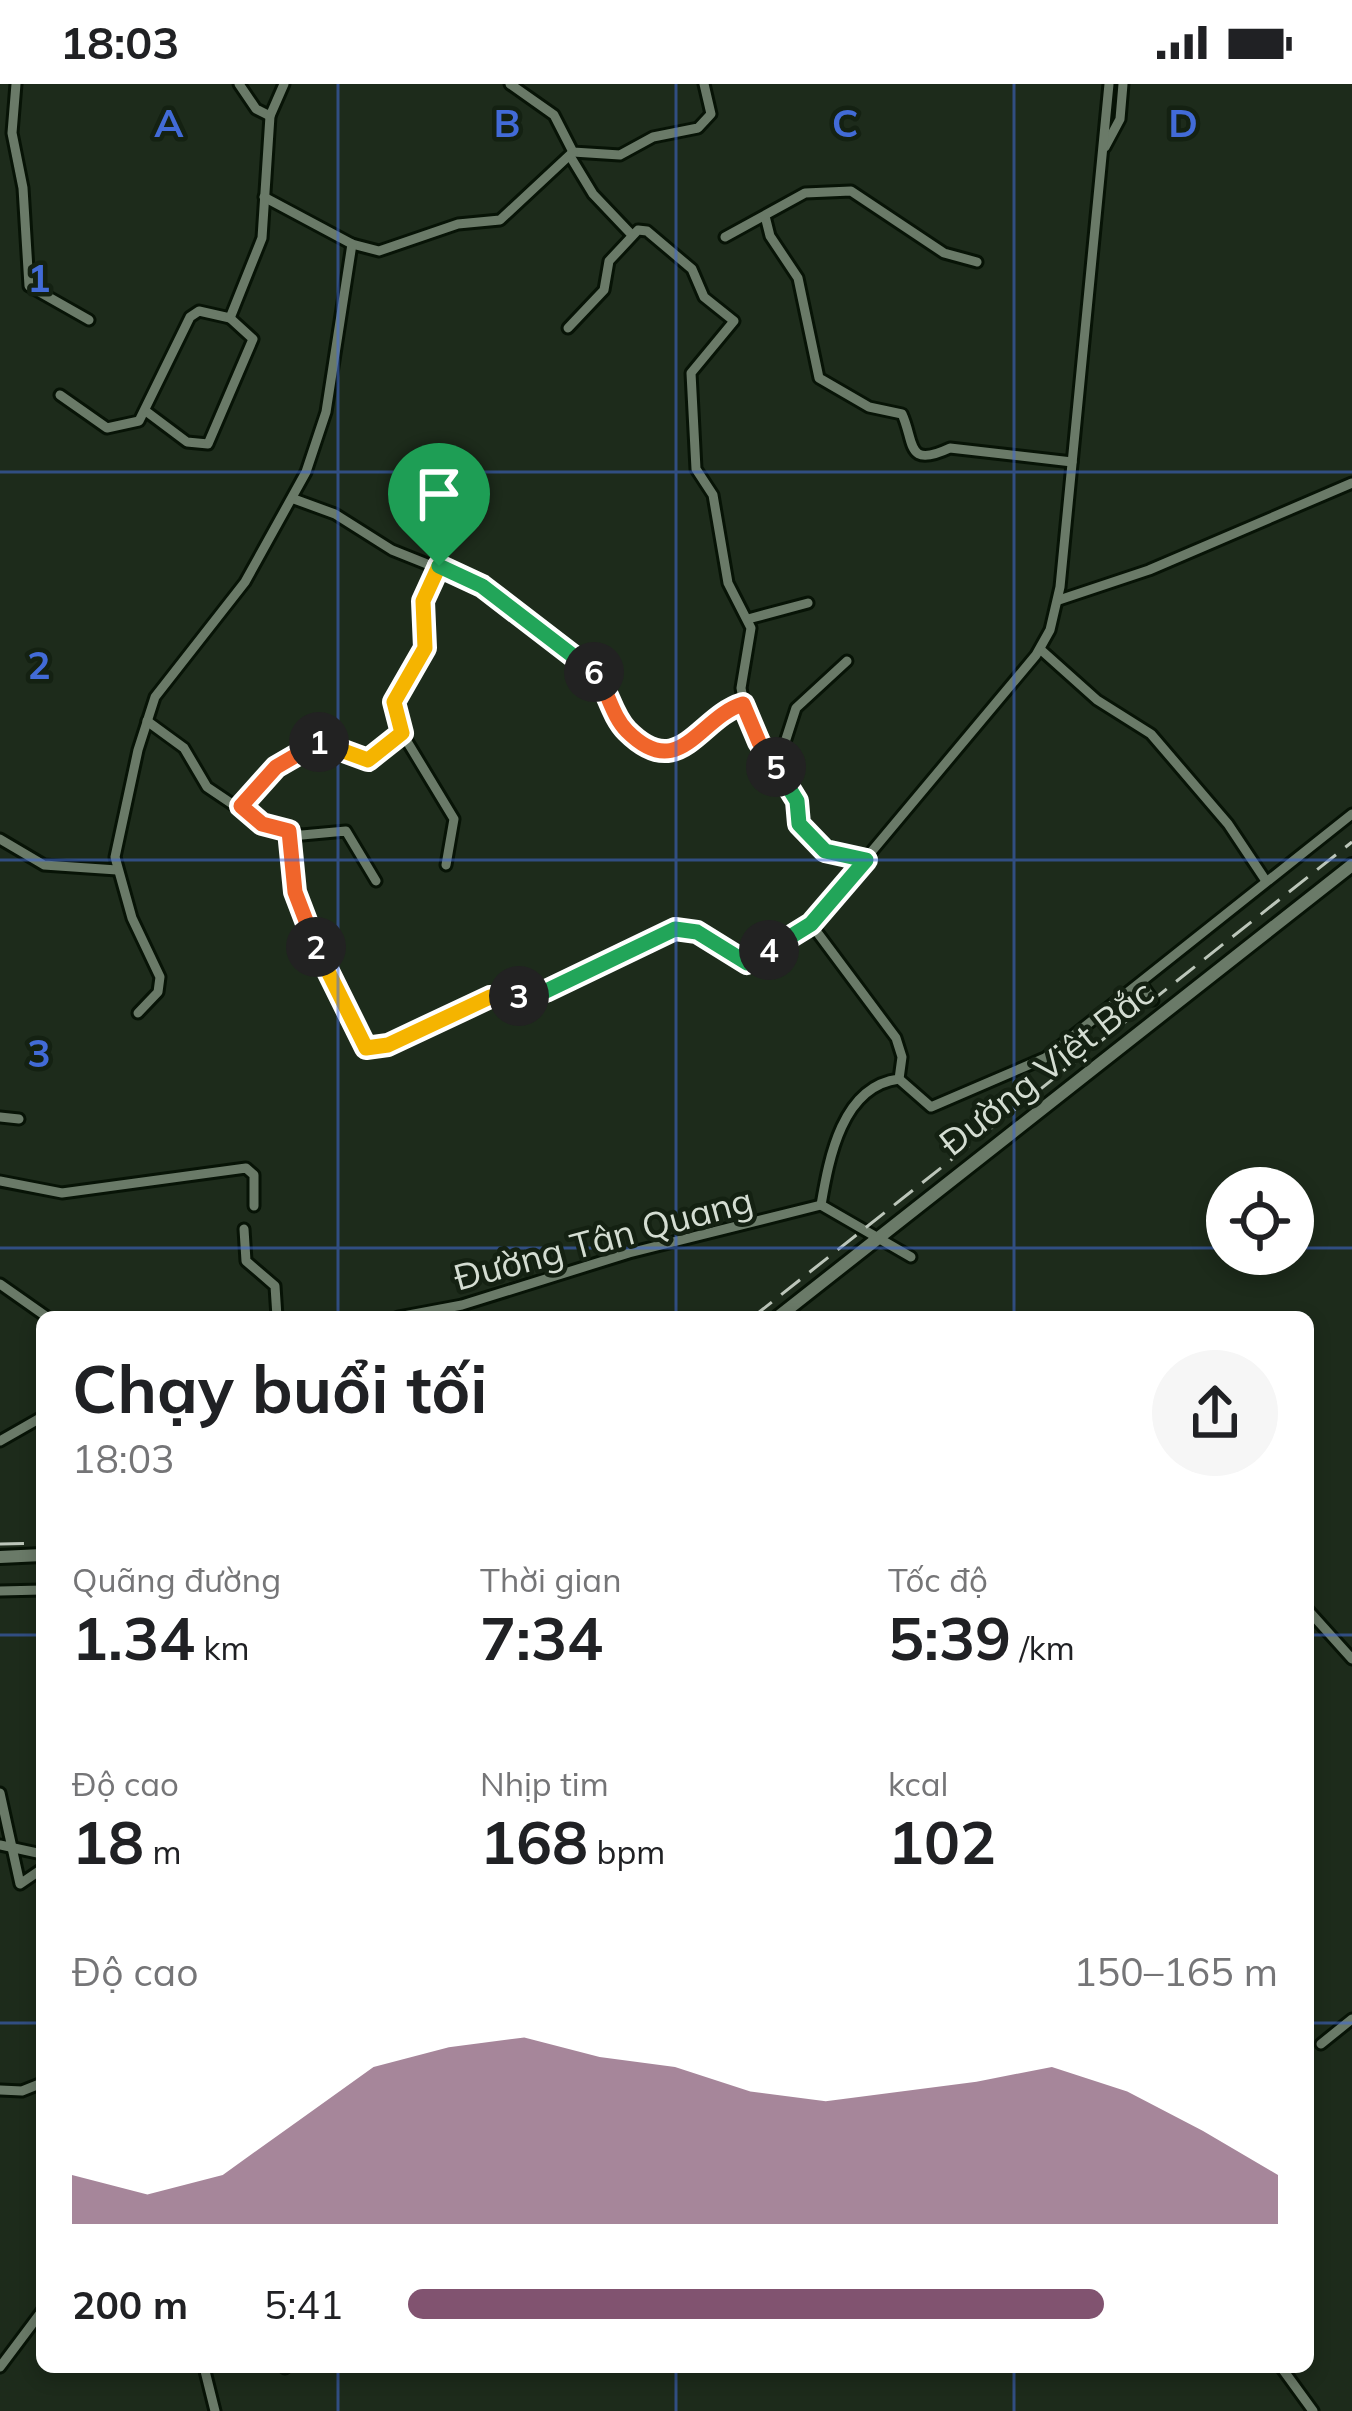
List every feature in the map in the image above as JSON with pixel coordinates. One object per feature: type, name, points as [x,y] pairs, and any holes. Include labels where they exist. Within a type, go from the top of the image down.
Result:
[{"type":"main road","name":"Đường Việt Bắc","points":[[786,1311],[1350,873]]},
{"type":"main road","points":[[0,1557],[36,1555]]},
{"type":"street","points":[[16,84],[12,133],[23,188],[29,286],[89,320]]},
{"type":"street","points":[[238,84],[256,109],[270,116]]},
{"type":"street","points":[[230,318],[262,238],[270,116],[284,84]]},
{"type":"street","points":[[510,84],[554,115],[592,194],[631,234]]},
{"type":"street","points":[[264,196],[352,244],[379,251],[458,224],[500,220],[572,154],[610,157],[652,137],[698,128],[711,114],[704,84]]},
{"type":"street","points":[[289,831],[299,907],[358,1039],[376,1050],[490,997],[546,991],[675,929],[697,932],[747,963],[811,924],[1040,649],[1059,601],[1109,84]]},
{"type":"street","points":[[1106,147],[1120,119],[1124,84]]},
{"type":"street","points":[[725,237],[805,193],[851,191],[944,254],[977,262]]},
{"type":"street","points":[[765,216],[770,236],[798,278],[819,378],[869,407],[902,414],[914,452],[935,456],[950,448],[1072,463]]},
{"type":"street","points":[[568,328],[604,290],[609,261],[631,234],[647,231],[692,269],[704,297],[734,321],[691,373],[696,469],[713,495],[728,583],[748,619],[743,704],[759,742],[797,801],[799,824],[832,854],[866,860]]},
{"type":"street","points":[[138,1013],[158,992],[160,977],[117,870],[116,839],[147,721],[159,691],[244,582],[294,499],[326,412],[352,244]]},
{"type":"street","points":[[60,395],[107,428],[140,421],[190,317],[199,310],[230,318],[253,339],[208,444],[188,442],[147,412]]},
{"type":"street","points":[[1059,601],[1149,570],[1352,483]]},
{"type":"street","points":[[294,499],[335,514],[392,550],[482,586],[594,672],[622,726],[646,744],[684,749],[724,712],[743,704]]},
{"type":"street","points":[[439,566],[423,601],[425,648],[394,702],[402,733],[450,806],[454,819],[446,865]]},
{"type":"street","points":[[748,619],[808,603]]},
{"type":"street","points":[[1040,649],[1097,700],[1151,734],[1228,824],[1266,880]]},
{"type":"street","points":[[777,767],[796,707],[848,661]]},
{"type":"street","points":[[147,721],[182,745],[207,787],[262,824],[307,836],[346,831],[376,881]]},
{"type":"street","points":[[241,806],[276,767],[311,743],[368,760],[402,733]]},
{"type":"street","points":[[898,1079],[931,1108],[1045,1058],[1352,814]]},
{"type":"street","points":[[0,839],[44,865],[117,870]]},
{"type":"street","points":[[811,924],[896,1038],[902,1057],[898,1079]]},
{"type":"street","points":[[1141,983],[1153,1000]]},
{"type":"street","points":[[898,1079],[880,1082],[852,1108],[840,1129],[821,1205],[911,1257]]},
{"type":"street","points":[[0,1117],[19,1119]]},
{"type":"street","points":[[0,1181],[62,1193],[246,1168],[254,1175],[254,1206]]},
{"type":"street","name":"Đường Tân Quang","points":[[430,1311],[608,1259],[821,1205]]},
{"type":"street","points":[[244,1229],[246,1261],[274,1286],[276,1311]]},
{"type":"street","points":[[0,1284],[38,1311]]},
{"type":"street","points":[[0,1441],[36,1420]]},
{"type":"street","points":[[0,1592],[36,1590]]},
{"type":"street","points":[[1314,1617],[1352,1659]]},
{"type":"street","points":[[0,1793],[6,1846],[20,1884],[36,1873]]},
{"type":"street","points":[[6,1846],[36,1853]]},
{"type":"street","points":[[1321,2044],[1352,2019]]},
{"type":"street","points":[[0,2090],[22,2091],[36,2085]]},
{"type":"street","points":[[0,2367],[36,2319]]},
{"type":"street","points":[[206,2373],[215,2411]]},
{"type":"street","points":[[1285,2373],[1313,2411]]},
{"type":"railway","points":[[761,1311],[1352,842]]},
{"type":"railway","points":[[0,1544],[36,1543]]},
{"type":"route","points":[[439,566],[482,586],[594,672],[622,726],[646,744],[676,752],[684,749],[729,708],[743,704],[759,742],[797,801],[799,824],[825,851],[866,860],[811,924],[753,962],[737,960],[697,932],[675,929],[546,991],[490,997],[376,1050],[366,1048],[299,907],[289,862],[289,831],[262,824],[241,806],[276,767],[311,743],[334,746],[368,760],[398,739],[402,733],[394,702],[425,648],[424,592],[439,566]]}]
